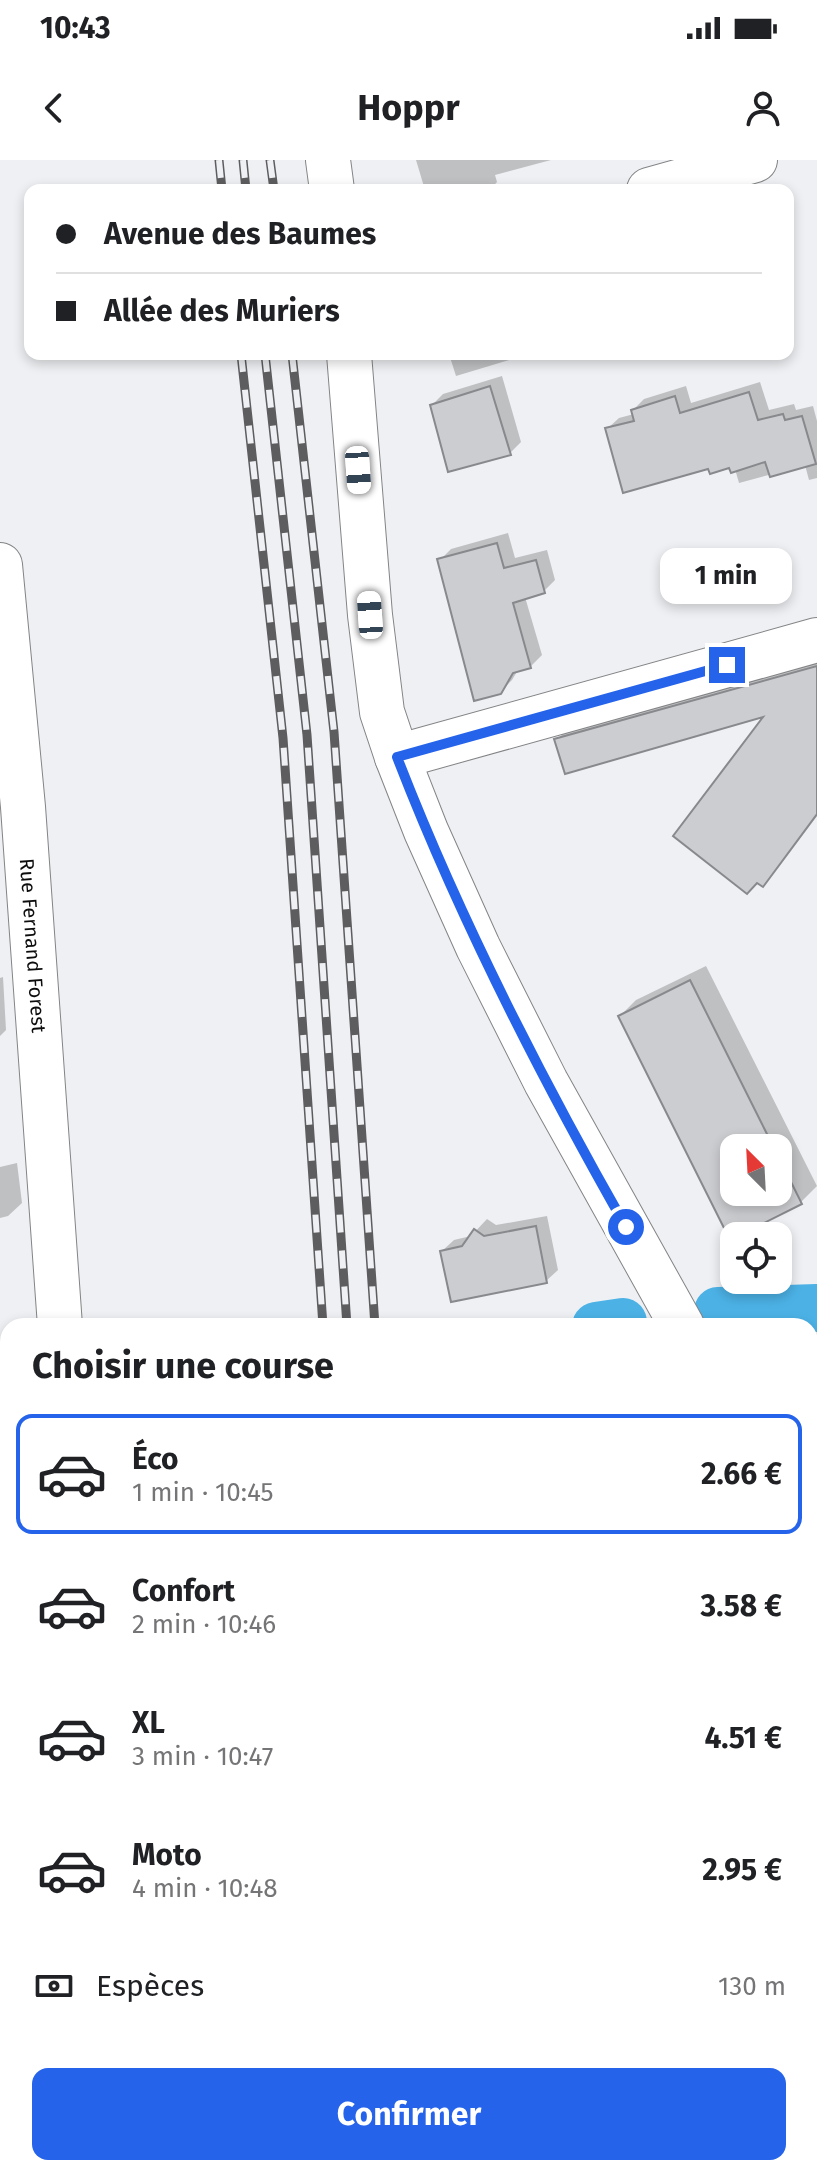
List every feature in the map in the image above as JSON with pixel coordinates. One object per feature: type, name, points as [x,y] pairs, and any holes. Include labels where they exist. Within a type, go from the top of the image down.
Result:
[{"type":"street","points":[[328,160],[331,184]]},
{"type":"street","points":[[670,184],[755,160]]},
{"type":"street","points":[[349,360],[370,615],[382,712],[397,757],[478,947],[554,1095],[678,1318]]},
{"type":"street","name":"Rue Fernand Forest","points":[[0,565],[11,809],[59,1318]]},
{"type":"street","points":[[397,757],[817,640]]},
{"type":"building","points":[[490,386],[511,455],[448,472],[430,405]]},
{"type":"building","points":[[749,392],[758,420],[783,414],[785,420],[802,416],[816,464],[770,477],[765,462],[731,473],[729,468],[710,474],[708,469],[623,493],[605,428],[634,421],[631,410],[675,396],[680,413]]},
{"type":"building","points":[[497,543],[504,568],[536,560],[545,593],[513,603],[531,668],[513,673],[501,694],[474,701],[437,559]]},
{"type":"building","points":[[817,666],[817,814],[763,887],[757,883],[747,894],[673,836],[763,717],[565,774],[554,739]]},
{"type":"building","points":[[690,980],[767,1134],[720,1134],[720,1206],[792,1206],[792,1184],[802,1204],[766,1222],[721,1222],[618,1016]]},
{"type":"building","points":[[536,1226],[547,1283],[451,1302],[440,1251],[462,1246],[474,1229],[484,1236]]},
{"type":"waterway","points":[[718,1311],[817,1308]]},
{"type":"railway","points":[[219,160],[221,184]]},
{"type":"railway","points":[[243,160],[245,184]]},
{"type":"railway","points":[[270,160],[273,184]]},
{"type":"railway","points":[[242,360],[283,738],[322,1318]]},
{"type":"railway","points":[[266,360],[307,735],[346,1318]]},
{"type":"railway","points":[[293,360],[334,732],[374,1318]]},
{"type":"route","points":[[626,1227],[546,1082],[478,947],[397,757],[727,665]]}]
